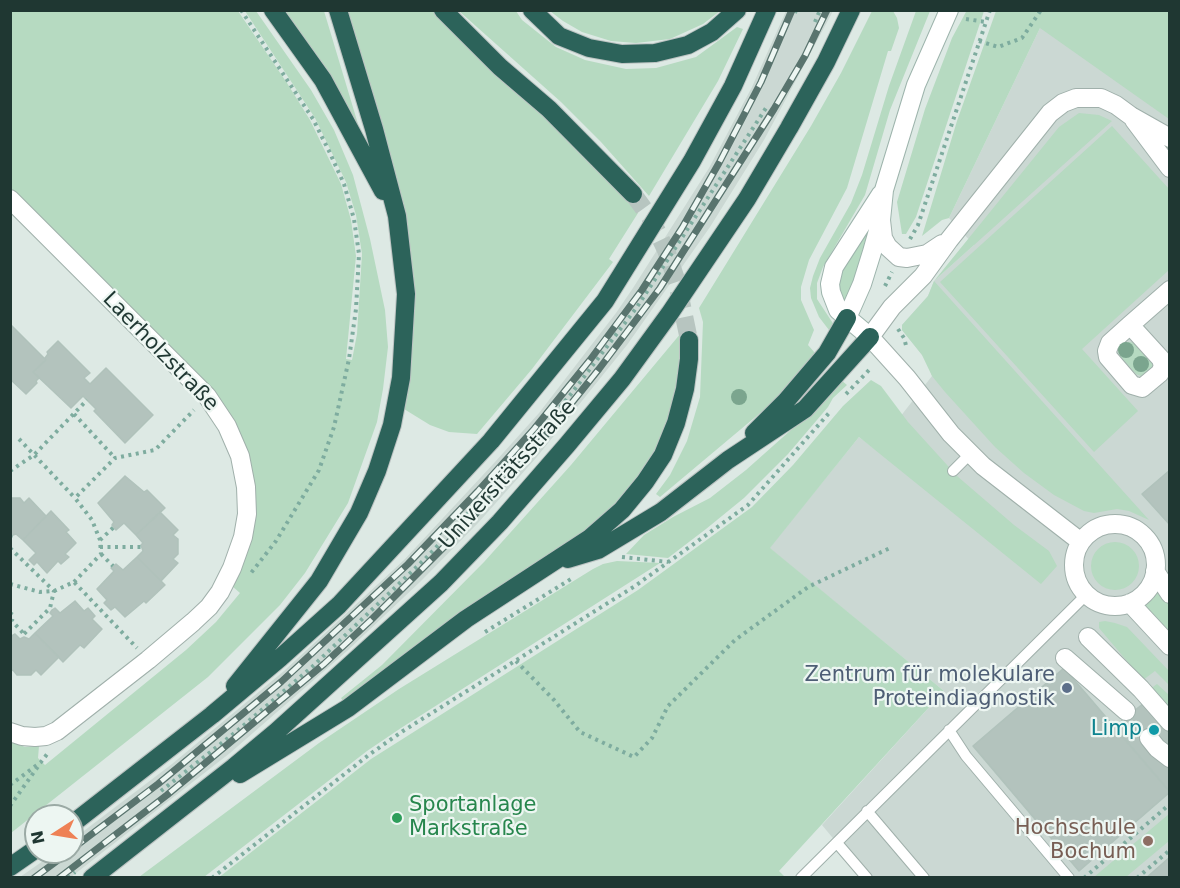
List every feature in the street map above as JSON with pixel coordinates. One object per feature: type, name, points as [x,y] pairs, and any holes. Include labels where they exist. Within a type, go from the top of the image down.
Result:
[{"type":"highway","points":[[273,10],[323,80],[397,216]]},
{"type":"highway","points":[[212,715],[319,581],[359,513],[377,471],[392,425],[401,378],[406,294],[397,216],[374,129],[338,10]]},
{"type":"highway","points":[[443,10],[500,67],[549,109],[633,194]]},
{"type":"highway","points":[[532,10],[559,36],[589,48],[622,54],[655,53],[688,45],[712,32],[737,10]]},
{"type":"highway","name":"Universitätsstraße","points":[[84,815],[212,715],[280,658],[339,604],[491,441],[605,301],[692,161],[733,86],[767,10]]},
{"type":"highway","name":"Universitätsstraße","points":[[92,878],[276,732],[441,583],[500,522],[629,369],[747,199],[810,90],[851,10]]},
{"type":"highway","points":[[728,460],[786,401],[819,362],[848,318]]},
{"type":"highway","points":[[549,565],[598,550],[661,512],[728,460],[805,409],[870,337]]},
{"type":"highway","points":[[176,813],[348,708],[466,619],[590,537],[622,510],[663,455],[676,423],[685,389],[689,340]]},
{"type":"highway","points":[[10,867],[24,857]]},
{"type":"street","points":[[848,318],[862,284],[881,220],[884,190],[916,85],[949,10]]},
{"type":"street","points":[[870,337],[892,307],[923,276],[1050,113],[1064,103],[1076,98],[1101,98],[1170,138]]},
{"type":"street","points":[[1131,116],[1170,168]]},
{"type":"street","points":[[884,190],[840,256],[831,275],[831,292],[838,310],[870,337],[970,454],[1011,489],[1081,542]]},
{"type":"street","name":"Laerholzstraße","points":[[10,199],[154,352],[207,396],[227,426],[240,456],[246,487],[247,514],[243,537],[232,568],[220,592],[201,614],[148,660],[57,731],[46,736]]},
{"type":"street","points":[[881,220],[883,238],[888,247],[900,257],[927,255],[949,240]]},
{"type":"street","points":[[1130,325],[1170,290]]},
{"type":"street","points":[[1116,524],[1130,527],[1150,544],[1155,557],[1155,571],[1151,584],[1143,596],[1118,606],[1104,605],[1086,595],[1076,579],[1074,566],[1081,542],[1091,532],[1102,526],[1116,524]]},
{"type":"street","points":[[1155,571],[1170,594]]},
{"type":"street","points":[[1130,603],[1170,646]]},
{"type":"street","points":[[1088,637],[1144,687],[1170,722]]},
{"type":"street","points":[[1065,658],[1124,708],[1144,687]]},
{"type":"street","points":[[10,732],[27,737],[46,736]]},
{"type":"street","points":[[1149,738],[1170,758]]},
{"type":"lane","points":[[953,471],[970,454]]},
{"type":"lane","points":[[801,878],[1086,595]]},
{"type":"lane","points":[[949,730],[966,756],[1070,878]]},
{"type":"lane","points":[[867,812],[924,878]]},
{"type":"lane","points":[[837,843],[867,878]]},
{"type":"path","points":[[220,592],[237,590],[276,541],[319,470],[334,427],[349,359],[356,309],[359,254],[354,219],[344,184],[313,119],[241,10]]},
{"type":"path","points":[[815,22],[820,10]]},
{"type":"path","points":[[900,257],[918,225],[990,10]]},
{"type":"path","points":[[979,41],[998,47],[1022,38],[1041,10]]},
{"type":"path","points":[[839,401],[858,383]]},
{"type":"path","points":[[75,498],[115,458],[155,450],[207,396]]},
{"type":"path","points":[[10,471],[34,454],[87,400]]},
{"type":"path","points":[[212,878],[370,754],[403,731],[635,586],[748,505],[833,408]]},
{"type":"path","points":[[74,414],[115,458]]},
{"type":"path","points":[[19,439],[75,498],[92,520],[100,540],[101,554],[114,566]]},
{"type":"path","points":[[100,540],[114,527]]},
{"type":"path","points":[[100,547],[141,547]]},
{"type":"path","points":[[516,661],[554,700],[580,732],[634,757],[652,738],[668,706],[735,640],[808,587],[892,547]]},
{"type":"path","points":[[10,548],[54,591]]},
{"type":"path","points":[[623,552],[616,556],[669,562]]},
{"type":"path","points":[[10,584],[40,592],[54,591],[74,582],[101,554]]},
{"type":"path","points":[[479,635],[572,578]]},
{"type":"path","points":[[74,582],[148,660]]},
{"type":"path","points":[[10,613],[13,615],[12,621],[24,635],[51,609],[54,591]]},
{"type":"path","points":[[10,806],[50,751],[46,736]]},
{"type":"path","points":[[10,785],[41,762]]},
{"type":"path","points":[[158,784],[166,793]]},
{"type":"path","points":[[10,796],[15,802]]},
{"type":"path","points":[[1084,878],[1170,804]]},
{"type":"path","points":[[1137,878],[1170,850]]},
{"type":"shaded area","points":[[786,11],[833,11],[764,140],[710,227],[627,345],[536,458],[478,523],[347,651],[230,753],[71,877],[20,877],[39,864],[84,864],[84,831],[172,764],[284,671],[404,560],[495,462],[539,413],[616,313],[709,168],[752,87]]},
{"type":"shaded area","points":[[1169,11],[1169,877],[865,877],[822,825],[944,691],[769,548],[859,437],[875,449],[932,376],[927,361],[902,330],[902,325],[928,296],[934,281],[974,245],[949,218],[1040,28]]},
{"type":"green space","points":[[967,10],[984,11],[916,217],[906,234],[902,234],[897,202],[925,109],[952,38]]},
{"type":"green space","points":[[11,11],[238,11],[310,120],[341,184],[351,220],[356,256],[346,359],[352,360],[357,334],[362,254],[356,215],[346,182],[315,118],[245,11],[256,11],[311,90],[334,130],[353,175],[385,310],[388,347],[377,422],[348,503],[305,573],[280,605],[208,677],[48,804],[24,804],[24,823],[11,833],[10,741],[25,747],[39,746],[38,758],[45,765],[186,650],[216,622],[240,593],[232,586],[252,512],[212,390],[11,189]]},
{"type":"green space","points":[[281,11],[324,11],[361,134]]},
{"type":"green space","points":[[344,11],[435,11],[585,155],[638,213],[609,259],[613,262],[532,369],[477,434],[449,432],[430,425],[404,409],[411,363],[414,317],[413,277]]},
{"type":"green space","points":[[459,11],[516,11],[522,20],[556,47],[585,60],[626,69],[656,68],[696,57],[737,27],[743,29],[718,81],[649,196],[601,142],[561,102]]},
{"type":"green space","points":[[550,11],[720,11],[703,24],[670,39],[636,43],[611,41],[582,32]]},
{"type":"green space","points":[[872,11],[893,11],[899,28],[891,51],[888,51],[847,188],[809,260],[801,287],[801,300],[814,330],[808,345],[815,353],[784,393],[660,497],[656,494],[670,475],[687,441],[700,397],[703,322],[699,308],[811,126]]},
{"type":"green space","points":[[916,11],[930,11],[890,110],[865,195],[823,267],[817,283],[817,299],[836,328],[832,334],[819,317],[811,298],[810,288],[813,276],[820,258],[851,203],[862,175],[889,86]]},
{"type":"green space","points":[[996,11],[1169,11],[1169,119],[1040,28],[949,218],[942,220],[922,236],[957,121]]},
{"type":"green space","points":[[1079,113],[1099,115],[1112,121],[934,281],[1059,127]]},
{"type":"green space","points":[[1112,126],[1169,189],[1169,270],[1082,349],[1138,411],[1094,452],[940,282]]},
{"type":"green space","points":[[867,231],[871,233],[847,302],[843,300],[838,281],[841,268]]},
{"type":"green space","points":[[934,281],[1149,520],[1129,511],[1117,509],[1094,513],[1084,511],[1054,495],[1024,473],[995,447],[945,392],[932,376],[922,355],[902,330],[902,325],[928,296]]},
{"type":"green space","points":[[681,333],[682,360],[669,419],[658,448],[642,476],[618,504],[575,541],[343,701],[341,698],[382,665],[484,562],[571,465]]},
{"type":"green space","points":[[1124,343],[1135,343],[1155,366],[1148,375],[1136,374],[1119,355],[1118,349]]},
{"type":"green space","points":[[841,380],[847,385],[833,398],[788,454],[744,498],[706,529],[668,558],[626,554],[644,535],[710,498],[746,470],[801,421]]},
{"type":"green space","points":[[871,380],[881,386],[908,422],[957,476],[1014,525],[1049,551],[1057,566],[1041,584],[859,437],[770,548],[944,691],[779,871],[785,877],[218,878],[371,759],[638,590],[752,507],[793,465],[843,406]]},
{"type":"green space","points":[[1115,542],[1132,549],[1139,566],[1132,583],[1115,590],[1098,583],[1091,566],[1098,549]]},
{"type":"green space","points":[[617,561],[660,563],[367,751],[204,877],[139,877],[319,743],[399,689],[593,569]]},
{"type":"green space","points":[[1157,592],[1169,605],[1169,636],[1142,607],[1153,599]]},
{"type":"green space","points":[[1105,621],[1127,627],[1169,671],[1169,685],[1155,671],[1143,680],[1099,628],[1099,622]]},
{"type":"green space","points":[[1157,684],[1169,695],[1169,711],[1150,689]]},
{"type":"green space","points":[[1169,814],[1169,841],[1126,877],[1094,877]]},
{"type":"building","points":[[10,324],[46,360],[33,372],[39,378],[26,394],[10,379]]},
{"type":"building","points":[[58,341],[90,373],[84,378],[90,384],[106,368],[153,415],[125,443],[83,396],[71,408],[33,372],[46,360],[47,352]]},
{"type":"building","points":[[1170,470],[1170,525],[1142,494]]},
{"type":"building","points":[[125,476],[144,492],[147,490],[165,508],[136,535],[124,523],[116,530],[112,525],[114,522],[98,503]]},
{"type":"building","points":[[10,498],[20,498],[24,503],[29,498],[46,516],[23,540],[16,534],[10,536]]},
{"type":"building","points":[[51,511],[69,530],[66,532],[76,543],[65,554],[69,557],[61,564],[58,561],[47,573],[37,562],[34,565],[29,560],[36,553],[23,540]]},
{"type":"building","points":[[160,512],[178,530],[173,535],[178,539],[178,554],[173,559],[178,563],[161,581],[137,557],[143,551],[141,545],[143,543],[136,535]]},
{"type":"building","points":[[137,557],[165,585],[146,603],[144,601],[125,617],[115,607],[111,610],[104,603],[107,600],[97,589],[114,571],[111,568],[116,564],[123,570]]},
{"type":"building","points":[[75,601],[84,611],[88,608],[95,616],[92,619],[102,629],[84,648],[80,645],[63,662],[35,633],[53,616],[50,613],[52,610],[55,608],[60,613]]},
{"type":"building","points":[[35,633],[59,657],[41,675],[36,670],[31,675],[17,675],[13,670],[10,672],[10,637],[15,634],[20,639],[24,637],[29,639]]},
{"type":"building","points":[[1064,668],[1170,792],[1079,871],[973,746]]},
{"type":"building","points":[[1144,703],[1170,712],[1170,792],[1114,727]]},
{"type":"building","points":[[1170,857],[1170,878],[1146,878]]},
{"type":"tunnel","points":[[633,194],[650,217],[666,250],[677,282],[689,340]]},
{"type":"railway","points":[[84,840],[158,784],[281,682],[408,564],[534,429],[590,360],[642,290],[682,228],[761,82],[792,10]]},
{"type":"railway","points":[[59,878],[167,795],[324,664],[462,529],[533,451],[660,288],[774,109],[805,56],[827,10]]},
{"type":"railway","points":[[34,878],[53,864]]},
{"type":"place","name":"Zentrum für molekulare Proteindiagnostik","points":[[1067,688]]},
{"type":"place","name":"Limp","points":[[1154,730]]},
{"type":"place","name":"Sportanlage Markstraße","points":[[397,818]]},
{"type":"place","name":"Hochschule Bochum","points":[[1148,841]]}]
